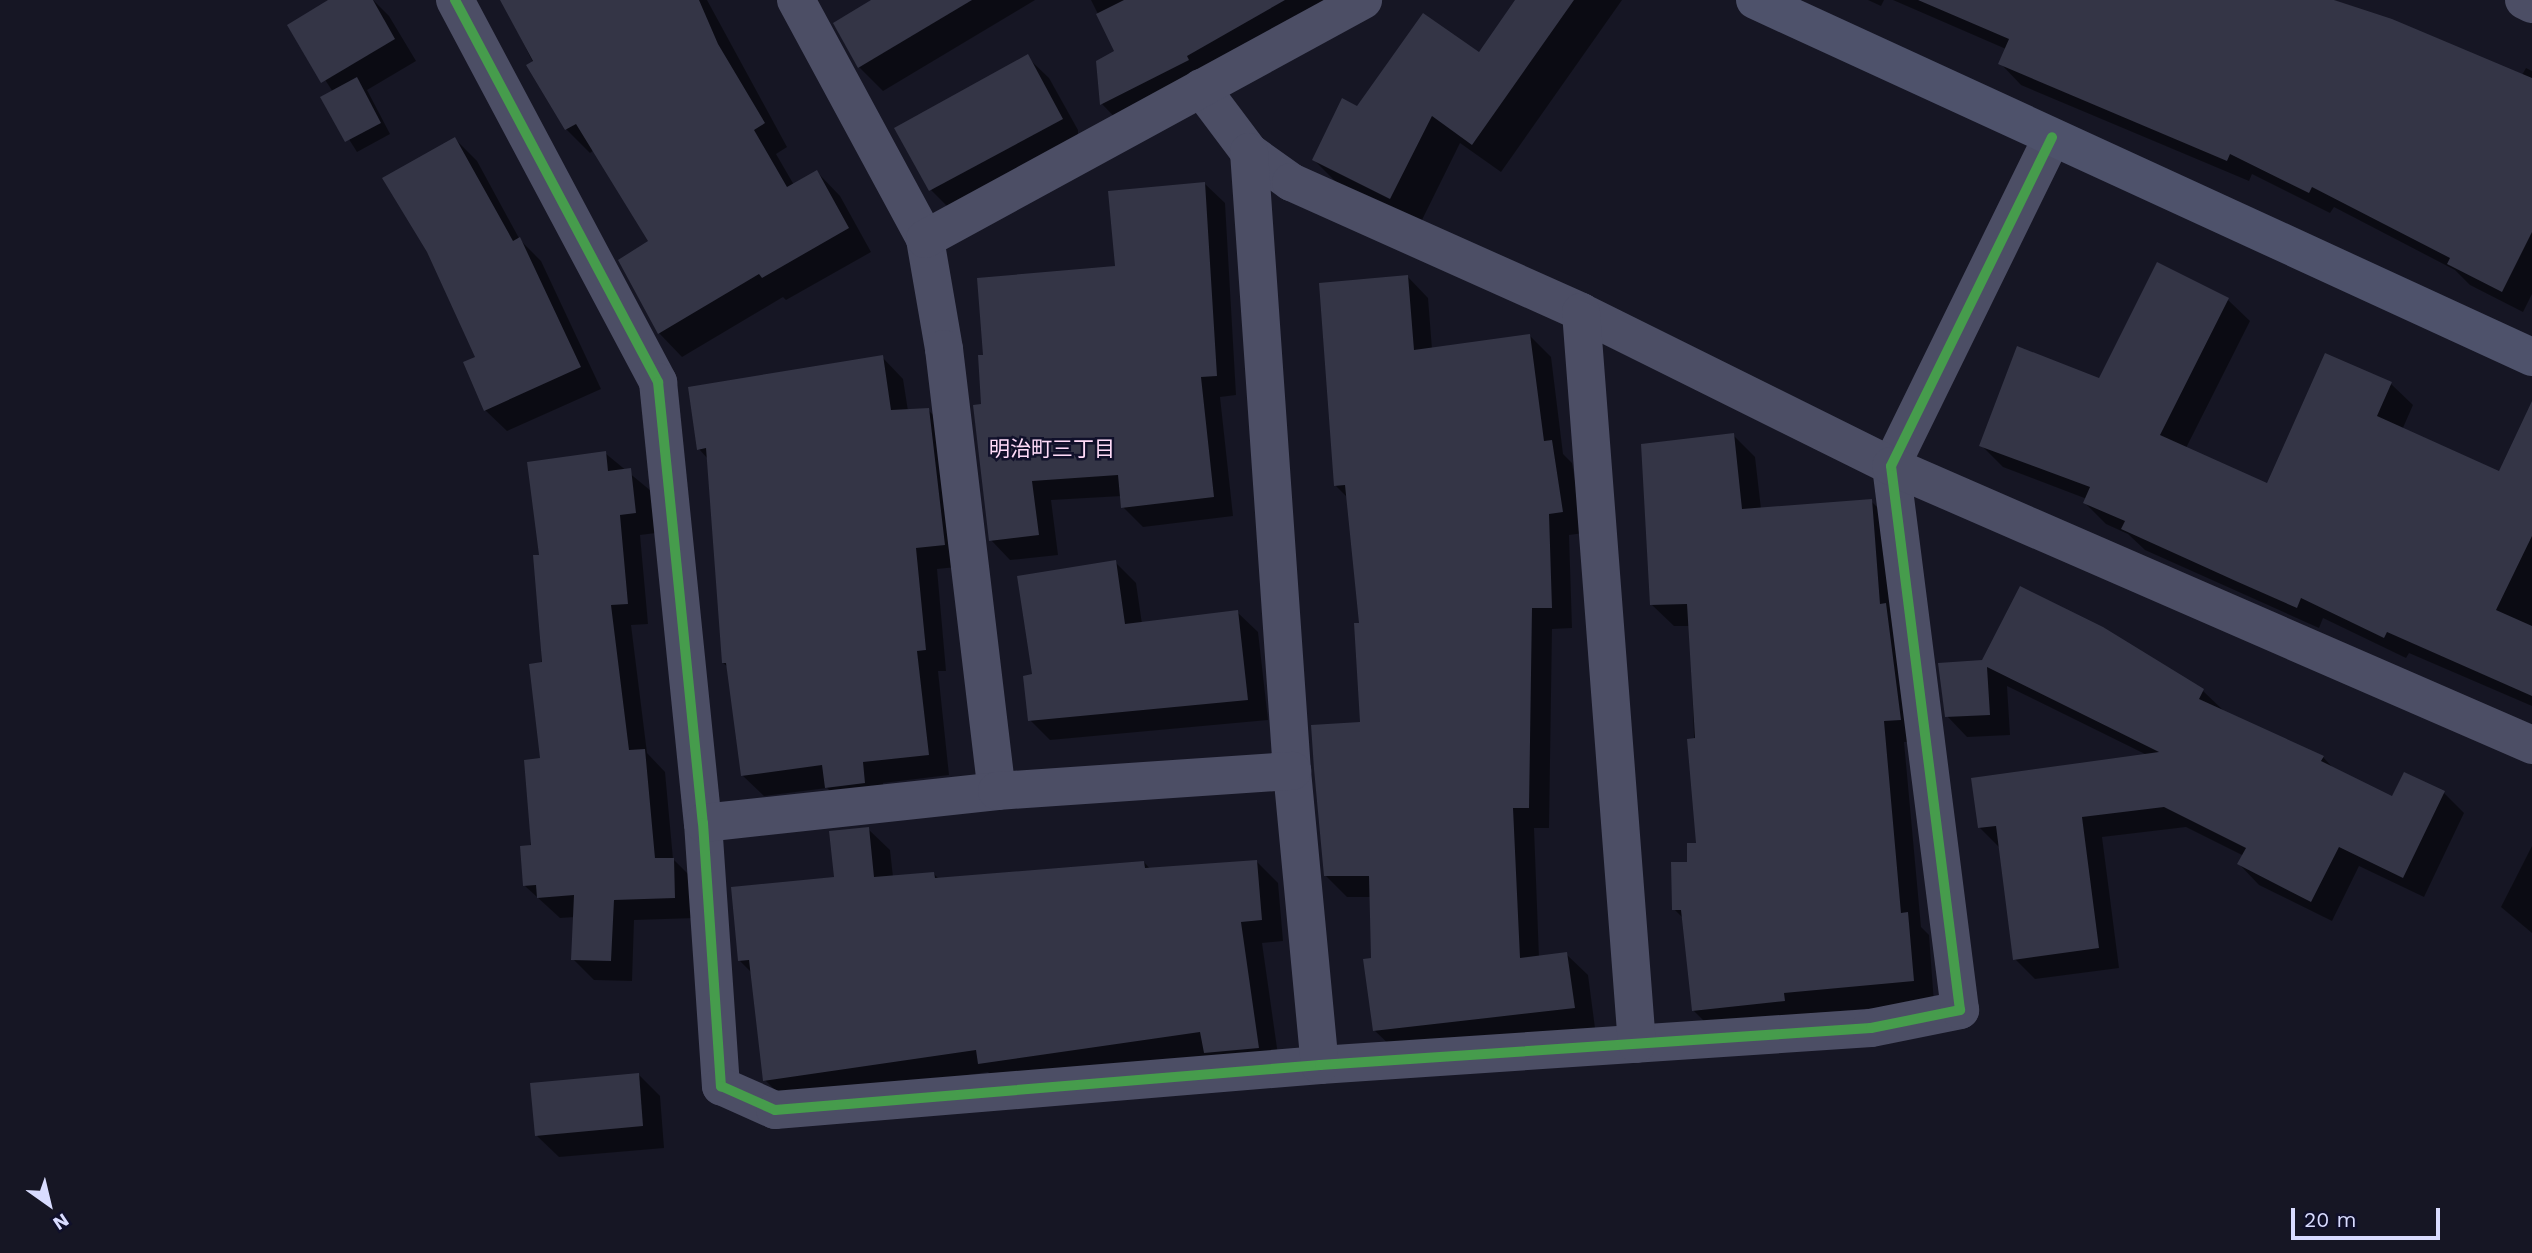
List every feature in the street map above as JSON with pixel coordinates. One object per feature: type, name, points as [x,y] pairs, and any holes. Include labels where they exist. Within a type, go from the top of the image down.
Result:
[{"type":"street","points":[[455,0],[658,382],[703,823],[721,1086],[775,1110],[1320,1065],[1871,1028],[1960,1010],[1891,466],[2052,137]]},
{"type":"street","points":[[796,0],[925,239],[944,349],[997,791]]},
{"type":"street","points":[[925,239],[1363,0]]},
{"type":"street","points":[[1755,0],[2052,137],[2530,349]]},
{"type":"street","points":[[2524,0],[2532,4]]},
{"type":"street","points":[[1201,88],[1249,152],[1291,182],[1581,312],[1891,466],[2532,744]]},
{"type":"street","points":[[1249,152],[1292,771],[1320,1065]]},
{"type":"street","points":[[1581,312],[1637,1044]]},
{"type":"street","points":[[703,823],[997,791],[1292,771]]},
{"type":"building","points":[[328,0],[373,0],[395,39],[321,83],[287,25]]},
{"type":"building","points":[[500,0],[699,0],[718,44],[765,123],[754,130],[787,187],[817,170],[849,228],[762,278],[759,274],[658,334],[618,260],[648,241],[576,124],[565,130],[526,65],[533,61]]},
{"type":"building","points":[[871,0],[972,0],[858,68],[833,23]]},
{"type":"building","points":[[1124,0],[1285,0],[1187,56],[1189,60],[1100,105],[1096,61],[1114,51],[1096,14]]},
{"type":"building","points":[[1515,0],[1574,0],[1472,145],[1432,116],[1390,199],[1312,160],[1342,98],[1357,106],[1423,13],[1479,52]]},
{"type":"building","points":[[1918,0],[2334,0],[2392,19],[2532,78],[2532,232],[2502,292],[2447,264],[2450,258],[2312,187],[2309,193],[2230,154],[2227,161],[1998,64],[2009,39]]},
{"type":"building","points":[[1028,54],[1063,119],[929,191],[894,128]]},
{"type":"building","points":[[357,77],[381,123],[345,142],[320,97]]},
{"type":"building","points":[[455,137],[513,241],[520,237],[581,367],[484,411],[463,362],[475,357],[427,252],[382,178]]},
{"type":"building","points":[[1205,182],[1217,376],[1201,377],[1214,497],[1121,508],[1118,475],[1032,481],[1039,535],[989,541],[973,405],[981,404],[978,355],[983,355],[977,278],[1115,266],[1108,191]]},
{"type":"building","points":[[2157,262],[2229,298],[2160,435],[2267,483],[2325,353],[2392,382],[2377,416],[2499,471],[2532,401],[2532,536],[2496,610],[2532,626],[2532,696],[2387,632],[2384,638],[2301,598],[2297,608],[2238,582],[2121,529],[2125,521],[2083,503],[2090,487],[1979,446],[2017,346],[2099,378]]},
{"type":"building","points":[[1408,275],[1414,350],[1530,334],[1544,441],[1552,440],[1563,512],[1549,514],[1552,608],[1532,608],[1529,808],[1513,808],[1520,958],[1567,952],[1575,1008],[1373,1031],[1363,959],[1371,958],[1369,876],[1324,876],[1314,769],[1311,725],[1360,722],[1354,623],[1359,623],[1345,485],[1334,486],[1319,283]]},
{"type":"building","points":[[883,355],[891,410],[929,408],[945,545],[916,548],[926,650],[917,651],[929,755],[863,762],[865,783],[825,788],[822,765],[741,776],[726,663],[722,663],[706,448],[697,450],[688,387]]},
{"type":"building","points":[[1734,433],[1742,509],[1872,499],[1880,604],[1886,603],[1901,720],[1884,721],[1901,913],[1908,912],[1914,981],[1784,993],[1785,1001],[1692,1011],[1681,910],[1672,910],[1671,862],[1687,862],[1687,843],[1696,843],[1687,739],[1695,738],[1687,604],[1650,605],[1641,444]]},
{"type":"building","points":[[606,451],[608,471],[631,468],[636,513],[620,515],[628,604],[611,605],[629,750],[645,749],[655,858],[674,858],[675,898],[614,900],[611,961],[571,960],[574,895],[537,898],[536,885],[523,886],[520,846],[531,845],[524,760],[540,758],[529,664],[542,662],[533,555],[539,555],[527,462]]},
{"type":"building","points":[[1116,560],[1125,624],[1238,610],[1248,700],[1028,721],[1023,676],[1032,674],[1017,576]]},
{"type":"building","points":[[2020,586],[2103,627],[2204,689],[2199,699],[2324,756],[2321,761],[2392,796],[2404,772],[2445,791],[2403,878],[2339,847],[2311,902],[2237,864],[2246,848],[2164,807],[2082,817],[2099,948],[2013,960],[1996,826],[1978,828],[1971,778],[2159,752],[1987,667],[1990,715],[1945,717],[1938,663],[1982,660]]},
{"type":"building","points":[[869,827],[874,877],[934,872],[935,878],[1144,861],[1145,868],[1257,860],[1262,920],[1241,922],[1259,1048],[1204,1053],[1200,1032],[978,1064],[976,1050],[763,1081],[749,960],[738,961],[731,887],[834,877],[829,831]]},
{"type":"building","points":[[639,1073],[643,1126],[535,1136],[530,1083]]},
{"type":"cycle path","points":[[455,0],[658,382],[703,823],[721,1086],[775,1110],[1320,1065],[1871,1028],[1960,1010],[1891,466],[2052,137]]},
{"type":"district","name":"明治町三丁目","points":[[1052,449]]}]
